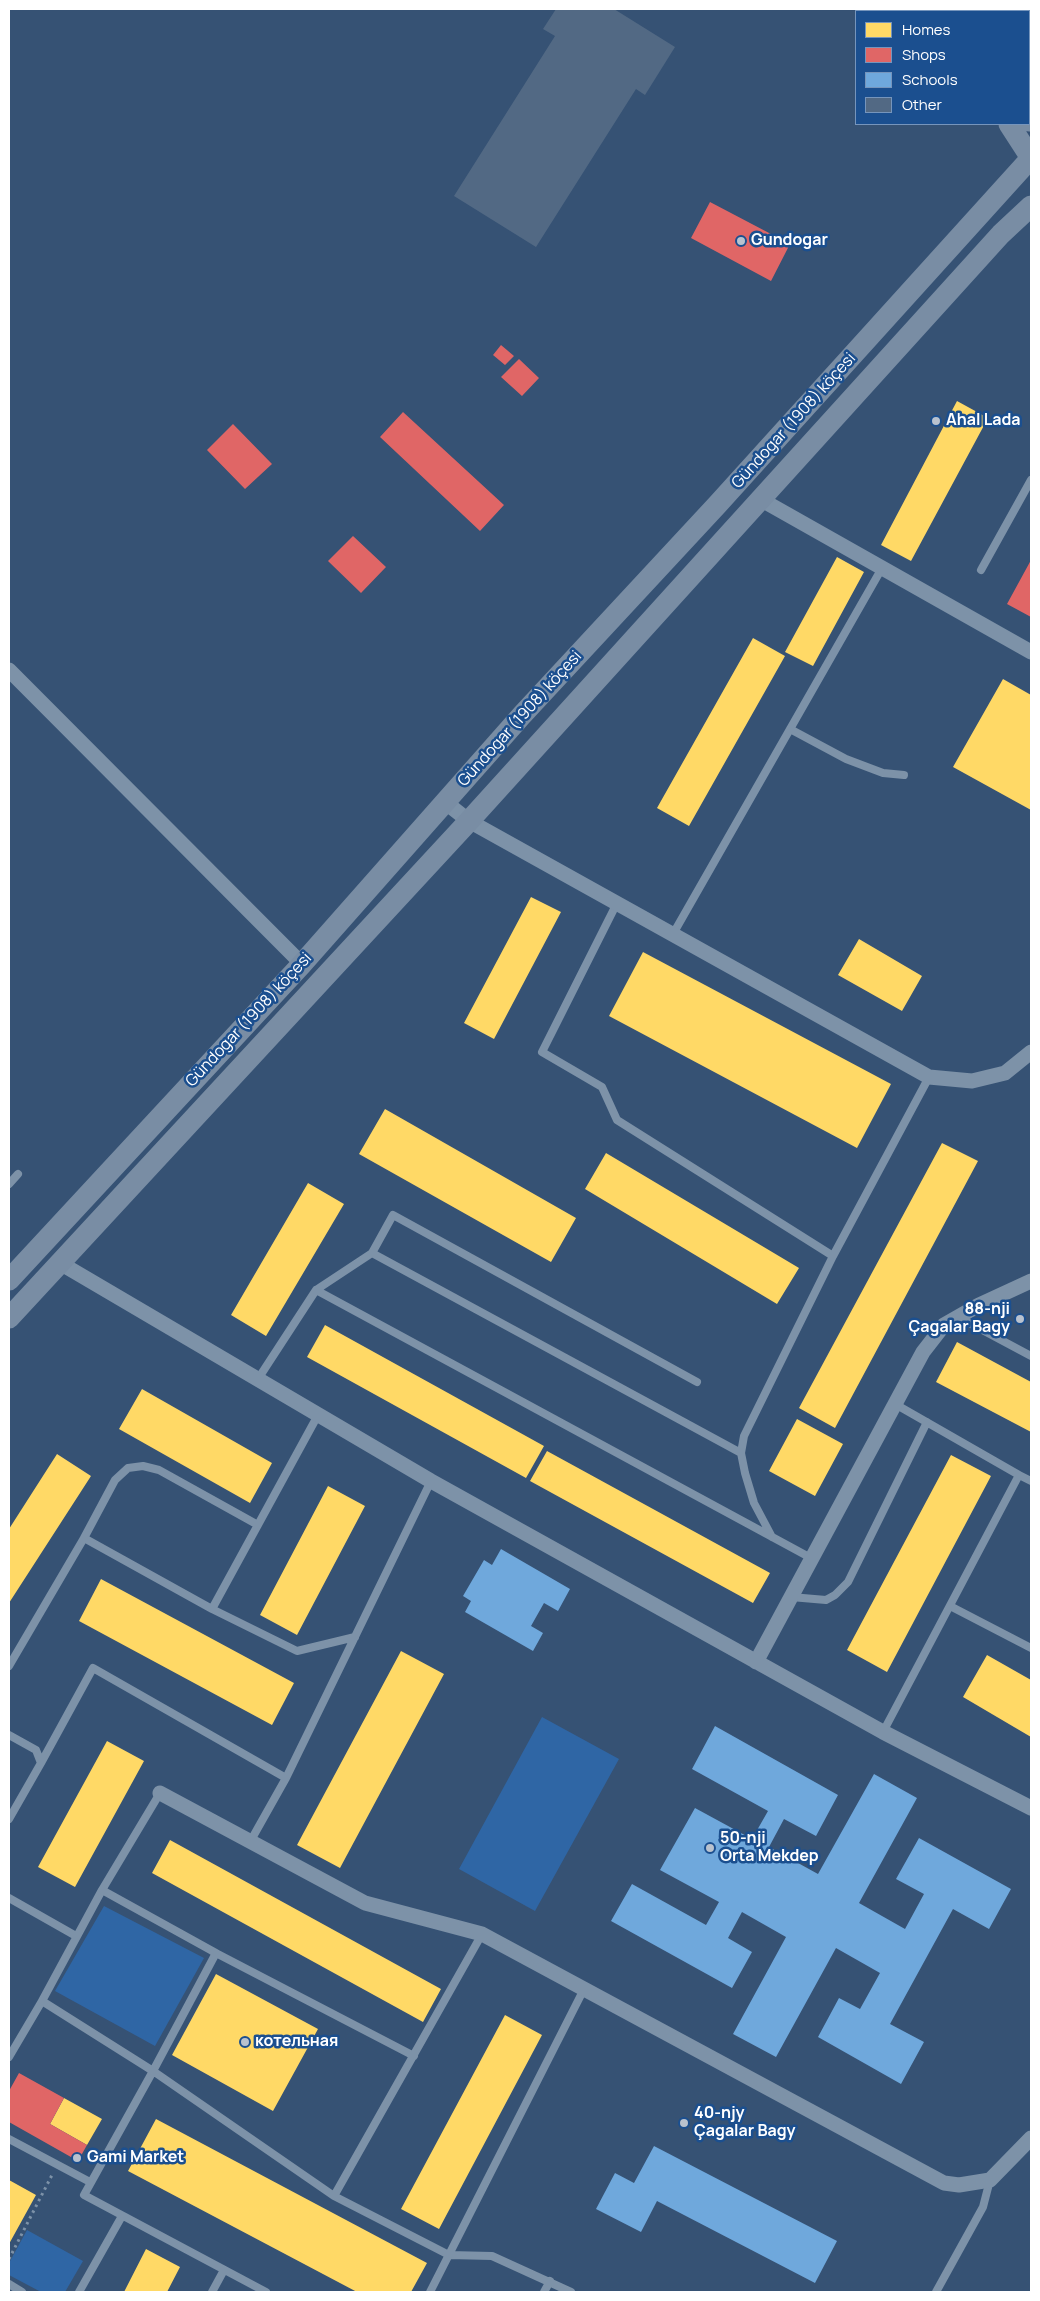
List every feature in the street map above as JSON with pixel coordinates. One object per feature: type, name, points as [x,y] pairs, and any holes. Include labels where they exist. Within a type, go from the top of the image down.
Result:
[{"type":"main road","points":[[1010,125],[1031,158]]},
{"type":"main road","name":"Gündogar (1908) köçesi","points":[[9,1280],[302,964],[522,715],[724,498],[1031,158]]},
{"type":"main road","name":"Gündogar (1908) köçesi","points":[[9,1318],[469,821],[1001,234],[1031,206]]},
{"type":"main road","points":[[40,1247],[60,1264]]},
{"type":"street","points":[[760,499],[1031,652]]},
{"type":"street","points":[[9,670],[302,964]]},
{"type":"street","points":[[445,802],[469,821],[929,1077],[972,1081],[1005,1073],[1031,1052]]},
{"type":"street","points":[[60,1264],[431,1481],[883,1732],[1031,1808]]},
{"type":"street","points":[[756,1662],[923,1352],[944,1325],[979,1305],[1031,1281]]},
{"type":"street","points":[[160,1793],[365,1904],[482,1934],[944,2183],[959,2185],[990,2180],[1031,2138]]},
{"type":"lane","points":[[981,570],[1031,480]]},
{"type":"lane","points":[[673,934],[882,568]]},
{"type":"lane","points":[[790,729],[846,759],[883,773],[904,775]]},
{"type":"lane","points":[[617,903],[542,1052],[602,1087],[617,1120],[833,1256]]},
{"type":"lane","points":[[772,1537],[754,1503],[741,1453],[744,1436],[833,1256],[929,1077]]},
{"type":"lane","points":[[9,1184],[18,1174]]},
{"type":"lane","points":[[258,1379],[316,1290],[372,1253],[393,1215],[697,1382]]},
{"type":"lane","points":[[372,1253],[741,1453]]},
{"type":"lane","points":[[316,1290],[811,1558]]},
{"type":"lane","points":[[958,1317],[1031,1356]]},
{"type":"lane","points":[[895,1404],[1031,1481]]},
{"type":"lane","points":[[212,1608],[318,1415]]},
{"type":"lane","points":[[790,1597],[826,1600],[835,1595],[848,1582],[927,1422]]},
{"type":"lane","points":[[9,1666],[84,1538],[115,1480],[128,1468],[143,1466],[159,1470],[258,1524]]},
{"type":"lane","points":[[883,1732],[1019,1475]]},
{"type":"lane","points":[[250,1842],[286,1778],[431,1481]]},
{"type":"lane","points":[[84,1538],[212,1608],[296,1651],[355,1637]]},
{"type":"lane","points":[[950,1606],[1031,1648]]},
{"type":"lane","points":[[9,1819],[93,1668],[286,1778]]},
{"type":"lane","points":[[9,1735],[36,1750],[41,1763]]},
{"type":"lane","points":[[9,2057],[42,2001],[102,1890],[160,1793]]},
{"type":"lane","points":[[102,1890],[210,1950],[414,2056]]},
{"type":"lane","points":[[9,1898],[76,1936]]},
{"type":"lane","points":[[334,2196],[482,1934]]},
{"type":"lane","points":[[210,1950],[216,1953],[84,2196],[266,2292]]},
{"type":"lane","points":[[430,2292],[584,1989]]},
{"type":"lane","points":[[42,2001],[153,2071],[334,2196],[448,2255],[492,2256],[571,2292]]},
{"type":"lane","points":[[9,2139],[90,2182]]},
{"type":"lane","points":[[936,2292],[983,2207],[990,2180]]},
{"type":"lane","points":[[79,2292],[122,2216]]},
{"type":"lane","points":[[212,2292],[224,2270]]},
{"type":"lane","points":[[544,2292],[550,2281]]},
{"type":"lane","points":[[9,2284],[22,2292]]},
{"type":"path","points":[[9,2259],[58,2165]]},
{"type":"shaded area","points":[[929,9],[996,10],[931,10]]},
{"type":"shaded area","points":[[542,1717],[619,1759],[535,1911],[459,1869]]},
{"type":"shaded area","points":[[104,1906],[204,1958],[155,2046],[55,1991]]},
{"type":"shaded area","points":[[27,2230],[83,2261],[65,2292],[41,2292],[9,2275],[9,2263]]},
{"type":"building: Homes","points":[[957,401],[988,418],[911,561],[881,545]]},
{"type":"building: Homes","points":[[837,557],[864,572],[813,666],[785,652]]},
{"type":"building: Homes","points":[[753,638],[785,656],[689,826],[657,808]]},
{"type":"building: Homes","points":[[1003,679],[1031,695],[1031,810],[953,767]]},
{"type":"building: Homes","points":[[531,897],[561,912],[494,1039],[464,1023]]},
{"type":"building: Homes","points":[[859,939],[922,976],[902,1011],[838,975]]},
{"type":"building: Homes","points":[[643,952],[891,1084],[857,1148],[609,1016]]},
{"type":"building: Homes","points":[[385,1109],[576,1218],[551,1262],[359,1154]]},
{"type":"building: Homes","points":[[942,1143],[978,1161],[835,1428],[799,1408]]},
{"type":"building: Homes","points":[[606,1153],[799,1268],[777,1304],[585,1189]]},
{"type":"building: Homes","points":[[308,1183],[344,1204],[266,1336],[231,1315]]},
{"type":"building: Homes","points":[[325,1325],[544,1446],[526,1478],[307,1357]]},
{"type":"building: Homes","points":[[957,1342],[1031,1382],[1031,1432],[936,1382]]},
{"type":"building: Homes","points":[[142,1389],[272,1463],[250,1503],[119,1429]]},
{"type":"building: Homes","points":[[797,1419],[843,1444],[815,1496],[769,1471]]},
{"type":"building: Homes","points":[[547,1451],[770,1573],[753,1603],[530,1481]]},
{"type":"building: Homes","points":[[57,1454],[91,1476],[9,1603],[9,1529]]},
{"type":"building: Homes","points":[[951,1455],[991,1476],[887,1672],[847,1650]]},
{"type":"building: Homes","points":[[328,1486],[365,1506],[297,1635],[260,1615]]},
{"type":"building: Homes","points":[[101,1579],[294,1683],[272,1725],[79,1621]]},
{"type":"building: Homes","points":[[401,1651],[444,1674],[340,1868],[297,1845]]},
{"type":"building: Homes","points":[[987,1655],[1031,1680],[1031,1737],[963,1697]]},
{"type":"building: Homes","points":[[107,1741],[144,1761],[75,1887],[38,1867]]},
{"type":"building: Homes","points":[[170,1840],[441,1989],[423,2022],[152,1873]]},
{"type":"building: Homes","name":"котельная","points":[[216,1974],[318,2029],[273,2111],[172,2055]]},
{"type":"building: Homes","points":[[505,2015],[542,2035],[439,2229],[401,2209]]},
{"type":"building: Homes","points":[[64,2098],[102,2119],[87,2145],[50,2124]]},
{"type":"building: Homes","points":[[156,2119],[427,2263],[411,2292],[357,2292],[128,2171]]},
{"type":"building: Homes","points":[[9,2180],[36,2195],[9,2244]]},
{"type":"building: Homes","points":[[146,2249],[180,2267],[167,2292],[124,2292]]},
{"type":"building: Shops","points":[[710,202],[790,244],[771,281],[691,238]]},
{"type":"building: Shops","points":[[501,345],[514,356],[505,365],[493,355]]},
{"type":"building: Shops","points":[[519,359],[539,378],[522,396],[501,377]]},
{"type":"building: Shops","points":[[403,412],[504,505],[480,531],[380,437]]},
{"type":"building: Shops","points":[[233,424],[272,464],[245,489],[207,450]]},
{"type":"building: Shops","points":[[353,536],[386,567],[361,593],[328,561]]},
{"type":"building: Shops","points":[[1031,560],[1031,617],[1007,604]]},
{"type":"building: Shops","points":[[19,2073],[64,2098],[50,2124],[87,2145],[78,2161],[9,2122],[9,2091]]},
{"type":"building: Schools","points":[[501,1549],[570,1589],[558,1611],[544,1603],[531,1626],[543,1633],[533,1651],[465,1612],[471,1601],[463,1596],[484,1560],[492,1565]]},
{"type":"building: Schools","points":[[715,1726],[838,1795],[816,1836],[784,1819],[769,1847],[818,1874],[874,1774],[917,1798],[859,1903],[905,1929],[924,1894],[896,1879],[919,1838],[1011,1889],[989,1929],[953,1909],[890,2024],[924,2042],[901,2084],[818,2037],[839,1998],[860,2009],[880,1973],[836,1948],[776,2057],[733,2034],[786,1937],[742,1912],[728,1938],[752,1952],[732,1988],[611,1921],[632,1884],[706,1925],[719,1902],[660,1870],[695,1808],[752,1839],[768,1811],[692,1769]]},
{"type":"building: Schools","points":[[654,2146],[837,2241],[815,2283],[657,2201],[641,2232],[596,2209],[615,2173],[634,2183]]},
{"type":"building: Other","points":[[556,9],[614,9],[675,47],[645,95],[636,89],[536,247],[454,196],[555,36],[543,29]]},
{"type":"place","name":"Gundogar","points":[[741,241]]},
{"type":"place","name":"Ahal Lada","points":[[936,421]]},
{"type":"place","name":"88-nji Çagalar Bagy","points":[[1020,1319]]},
{"type":"place","name":"50-nji Orta Mekdep","points":[[710,1848]]},
{"type":"place","name":"котельная","points":[[245,2042]]},
{"type":"place","name":"40-njy Çagalar Bagy","points":[[684,2123]]},
{"type":"place","name":"Gami Market","points":[[77,2158]]}]
